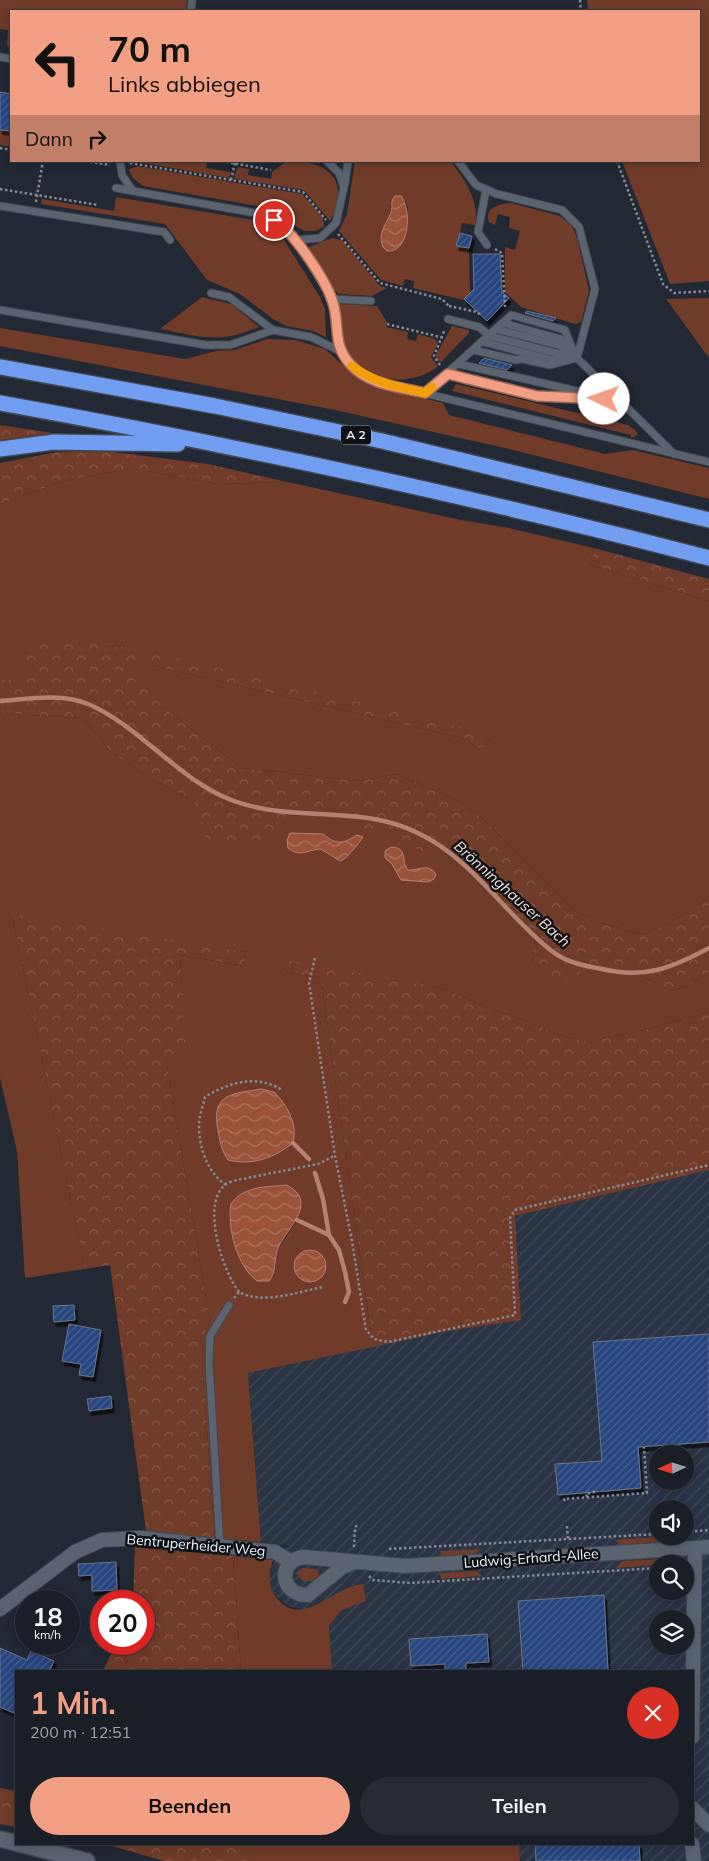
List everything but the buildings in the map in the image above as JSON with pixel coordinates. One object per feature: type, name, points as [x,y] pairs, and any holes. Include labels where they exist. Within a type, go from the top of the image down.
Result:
[{"type":"highway","name":"A 2","points":[[0,367],[215,406],[372,439],[709,520]]},
{"type":"highway","points":[[0,403],[217,444],[478,500],[709,558]]},
{"type":"highway","points":[[0,449],[54,442],[217,444]]},
{"type":"main road","points":[[0,1839],[15,1842]]},
{"type":"main road","points":[[26,1845],[87,1861]]},
{"type":"street","name":"Bentruperheider Weg","points":[[0,1609],[75,1552],[102,1540],[141,1538],[275,1552],[291,1562]]},
{"type":"street","name":"Ludwig-Erhard-Allee","points":[[291,1562],[303,1557],[418,1565],[702,1548]]},
{"type":"street","points":[[694,1699],[702,1548]]},
{"type":"street","points":[[291,1562],[284,1577],[286,1585],[289,1590],[302,1596],[312,1594],[340,1568],[354,1562]]},
{"type":"street","points":[[694,1810],[709,1825]]},
{"type":"street","points":[[692,1845],[694,1861]]},
{"type":"lane","points":[[120,162],[122,175],[132,190]]},
{"type":"lane","points":[[329,162],[337,170],[344,187]]},
{"type":"lane","points":[[297,240],[320,238],[336,223],[348,162]]},
{"type":"lane","points":[[459,162],[476,185],[486,190],[562,210],[579,227],[595,289],[576,358]]},
{"type":"lane","points":[[116,188],[266,215],[284,226],[297,240],[332,299],[340,350],[351,366],[374,380],[709,462]]},
{"type":"lane","points":[[486,190],[478,232],[487,246]]},
{"type":"lane","points":[[0,206],[164,232],[170,240]]},
{"type":"lane","points":[[211,293],[230,297],[273,330],[311,337],[340,350]]},
{"type":"lane","points":[[332,299],[371,301]]},
{"type":"lane","points":[[0,310],[206,345],[235,344],[273,330]]},
{"type":"lane","points":[[425,393],[484,342],[511,315],[565,330],[576,358]]},
{"type":"lane","points":[[448,319],[479,327],[490,336],[576,358]]},
{"type":"lane","points":[[496,329],[559,344],[621,400],[674,454]]},
{"type":"lane","points":[[484,342],[552,360],[576,358]]},
{"type":"lane","points":[[474,350],[516,360],[522,359],[550,365],[576,358]]},
{"type":"lane","points":[[459,364],[621,400]]},
{"type":"lane","points":[[448,374],[537,396],[621,400]]},
{"type":"lane","points":[[220,1546],[209,1363],[210,1336],[229,1305]]},
{"type":"path","points":[[32,211],[38,195],[43,162]]},
{"type":"path","points":[[228,162],[271,170]]},
{"type":"path","points":[[617,162],[663,284],[674,293],[709,291]]},
{"type":"path","points":[[231,180],[234,163]]},
{"type":"path","points":[[0,189],[98,206]]},
{"type":"path","points":[[487,246],[502,253],[506,308]]},
{"type":"path","points":[[448,374],[434,358],[444,338],[449,306],[477,312],[485,321]]},
{"type":"path","points":[[387,324],[444,338]]},
{"type":"path","points":[[315,958],[309,983],[335,1156],[352,1241],[366,1330],[374,1339],[388,1342],[515,1315],[510,1218],[515,1210],[709,1164]]},
{"type":"path","points":[[226,1185],[214,1176],[204,1155],[198,1124],[205,1097],[223,1086],[253,1080],[270,1082],[282,1090]]},
{"type":"path","points":[[323,1287],[268,1298],[250,1298],[239,1292],[225,1270],[214,1218],[217,1198],[226,1185],[237,1180],[318,1164],[335,1156]]},
{"type":"path","points":[[229,1305],[239,1292]]},
{"type":"path","points":[[565,1501],[564,1499],[647,1493],[644,1447]]},
{"type":"path","points":[[586,1498],[586,1494],[597,1492]]},
{"type":"path","points":[[358,1523],[355,1528],[354,1562],[373,1580],[392,1583],[649,1569]]},
{"type":"path","points":[[567,1526],[568,1540]]},
{"type":"path","points":[[694,1531],[709,1530]]},
{"type":"path","points":[[386,1549],[423,1549],[649,1535]]},
{"type":"shaded area","points":[[709,1170],[709,1861],[520,1861],[519,1845],[694,1845],[694,1670],[332,1670],[329,1626],[342,1610],[365,1601],[363,1584],[346,1587],[317,1607],[303,1610],[288,1606],[272,1590],[269,1575],[271,1568],[282,1550],[290,1546],[261,1542],[248,1373],[442,1332],[521,1320],[515,1216]]},
{"type":"green space","points":[[0,0],[187,0],[186,10],[10,10],[10,49],[7,44],[8,30],[0,29]]},
{"type":"green space","points":[[587,0],[709,0],[709,281],[670,284],[622,162],[700,162],[700,10],[588,10]]},
{"type":"green space","points":[[0,130],[10,132],[10,147],[0,145]]},
{"type":"green space","points":[[139,162],[207,162],[206,168],[231,172],[228,178]]},
{"type":"green space","points":[[286,162],[314,164],[325,169],[332,175],[337,184],[338,194],[330,221],[304,190],[236,179],[234,176],[238,167],[249,169],[248,175],[271,179],[272,172]]},
{"type":"green space","points":[[355,162],[452,162],[470,192],[475,207],[475,225],[462,223],[457,245],[469,248],[470,293],[463,300],[413,288],[414,281],[405,279],[403,286],[381,280],[339,231],[347,214]],"holes":[[[405,200],[408,208],[406,224],[381,244],[391,204]]]},
{"type":"green space","points":[[138,166],[302,194],[323,217],[324,227],[315,231],[304,231],[263,207],[143,186],[132,177],[129,169]]},
{"type":"green space","points":[[116,197],[253,220],[268,225],[284,240],[320,297],[325,309],[326,337],[313,331],[286,326],[273,319],[240,294],[207,280],[165,224],[41,204],[42,199],[114,211]]},
{"type":"green space","points":[[511,203],[560,216],[572,226],[577,238],[589,291],[581,322],[575,324],[521,307],[505,292],[505,247],[515,250],[520,231],[509,228],[510,217],[498,214],[495,225],[489,222],[488,217],[494,208],[502,204]]},
{"type":"green space","points":[[332,238],[342,240],[380,286],[387,288],[372,296],[339,294],[332,288],[307,248]]},
{"type":"green space","points":[[202,297],[231,304],[259,327],[232,336],[221,337],[199,336],[160,329]]},
{"type":"green space","points":[[709,298],[709,358],[666,299]]},
{"type":"green space","points":[[339,304],[377,306],[387,322],[386,327],[408,332],[407,339],[416,341],[418,334],[435,339],[438,343],[431,357],[438,366],[415,378],[402,380],[376,376],[364,370],[354,361],[347,350]]},
{"type":"green space","points":[[452,326],[469,330],[469,333],[441,362],[436,359],[436,355]]},
{"type":"green space","points":[[0,328],[185,359],[216,351],[235,350],[267,339],[295,340],[325,349],[356,377],[372,386],[443,403],[449,415],[605,454],[633,450],[709,468],[709,499],[505,448],[335,410],[0,346]]},
{"type":"green space","points":[[456,384],[628,425],[638,435],[631,438],[631,435],[452,391]]},
{"type":"green space","points":[[0,425],[59,434],[0,440]]},
{"type":"green space","points":[[97,450],[208,464],[287,482],[217,484],[148,471],[117,471],[63,481],[0,504],[0,463],[57,452]]},
{"type":"green space","points":[[117,471],[148,471],[217,484],[288,482],[461,520],[509,528],[594,548],[590,565],[709,601],[709,897],[680,917],[643,935],[601,923],[573,910],[482,818],[455,799],[397,774],[359,781],[242,768],[163,707],[137,678],[137,667],[151,665],[466,739],[477,748],[494,744],[485,737],[129,646],[100,647],[33,679],[0,680],[0,504],[63,481]]},
{"type":"green space","points":[[594,548],[709,579],[709,601],[590,565]]},
{"type":"green space","points":[[90,637],[100,647],[129,646],[465,728],[485,737],[494,744],[477,748],[466,739],[151,665],[137,668],[138,678],[163,707],[242,768],[359,781],[397,774],[455,799],[482,818],[573,910],[601,923],[643,935],[680,917],[709,897],[709,971],[689,985],[673,991],[639,975],[605,973],[580,967],[580,978],[556,987],[538,979],[532,965],[535,938],[470,873],[438,847],[426,852],[358,826],[352,817],[286,815],[267,842],[207,840],[194,801],[151,779],[112,753],[83,718],[8,714],[0,722],[0,680],[33,678],[19,657],[28,643]]},
{"type":"green space","points":[[8,714],[83,718],[112,753],[151,779],[194,801],[286,815],[353,817],[438,847],[470,873],[535,938],[532,965],[580,967],[605,973],[639,975],[673,991],[689,985],[709,971],[709,1012],[644,1030],[589,1042],[564,1036],[437,987],[283,972],[321,978],[373,1347],[248,1373],[261,1542],[215,1538],[202,1361],[203,1337],[210,1322],[166,1059],[185,1053],[180,955],[244,966],[246,952],[13,919],[85,1269],[25,1278],[17,1151],[0,1078],[0,722]],"holes":[[[286,1185],[297,1220],[278,1249],[275,1260],[235,1243],[230,1209],[249,1190]]]},
{"type":"green space","points":[[22,915],[246,952],[244,966],[180,955],[186,1053],[166,1059],[210,1322],[203,1337],[202,1361],[215,1538],[146,1531],[110,1265],[85,1269],[13,919]]},
{"type":"green space","points":[[281,959],[437,987],[564,1036],[589,1042],[644,1030],[709,1012],[709,1170],[515,1216],[521,1320],[442,1332],[373,1347],[321,978],[283,972]]},
{"type":"green space","points":[[649,1538],[649,1544],[622,1545],[615,1540]]},
{"type":"green space","points":[[135,1547],[233,1556],[241,1670],[103,1670],[111,1655],[155,1655],[155,1590],[133,1590]]},
{"type":"green space","points":[[481,1549],[475,1554],[441,1557],[440,1551]]},
{"type":"green space","points":[[233,1556],[273,1560],[270,1577],[272,1590],[284,1605],[295,1609],[306,1609],[352,1586],[363,1584],[366,1601],[342,1610],[329,1626],[332,1670],[241,1670]]},
{"type":"green space","points":[[649,1560],[649,1566],[616,1568],[622,1561]]},
{"type":"green space","points":[[302,1568],[317,1569],[319,1576],[312,1581],[303,1581],[296,1573]]},
{"type":"green space","points":[[476,1571],[482,1576],[441,1579],[440,1573]]},
{"type":"green space","points":[[0,1788],[15,1791],[15,1827],[0,1824]]},
{"type":"green space","points":[[108,1845],[252,1845],[253,1861],[164,1861]]},
{"type":"green space","points":[[252,1845],[519,1845],[520,1861],[253,1861]]},
{"type":"water","points":[[395,196],[401,196],[407,210],[407,229],[400,245],[395,250],[387,251],[383,247],[381,237]]},
{"type":"water","points":[[290,833],[323,834],[336,842],[344,842],[357,835],[363,837],[349,855],[340,861],[321,849],[300,853],[293,851],[288,848],[287,840]]},
{"type":"water","points":[[391,847],[397,848],[402,852],[408,870],[429,868],[436,874],[434,879],[428,882],[401,880],[392,864],[385,858],[385,851]]},
{"type":"water","points":[[261,1089],[274,1092],[287,1109],[293,1122],[293,1143],[270,1157],[246,1162],[228,1160],[218,1131],[217,1110],[220,1103],[225,1098],[240,1092]]},
{"type":"water","points":[[286,1185],[296,1192],[301,1200],[301,1208],[277,1251],[271,1278],[269,1281],[257,1281],[244,1266],[235,1246],[230,1214],[231,1204],[242,1194],[256,1188]]},
{"type":"water","points":[[310,1250],[316,1251],[321,1255],[325,1260],[325,1272],[321,1277],[316,1281],[310,1282],[304,1281],[299,1277],[295,1272],[294,1266],[295,1260],[299,1255],[304,1251]]},
{"type":"waterway","name":"Brönninghauser Bach","points":[[0,701],[55,698],[88,704],[125,726],[195,780],[214,792],[234,801],[257,808],[280,811],[373,819],[396,824],[418,833],[438,844],[456,858],[536,938],[559,956],[571,961],[589,967],[617,972],[645,972],[670,966],[709,948]]},
{"type":"waterway","points":[[293,1143],[309,1159]]},
{"type":"waterway","points":[[315,1173],[323,1199],[329,1235],[339,1250],[345,1272],[349,1292],[345,1302]]},
{"type":"waterway","points":[[297,1220],[329,1235]]},
{"type":"slow traffic","points":[[352,366],[363,375],[384,383],[425,393],[432,387]]},
{"type":"route","points":[[274,220],[284,226],[297,240],[332,299],[340,350],[351,366],[363,375],[374,380],[425,393],[448,374],[537,396],[604,399]]}]
